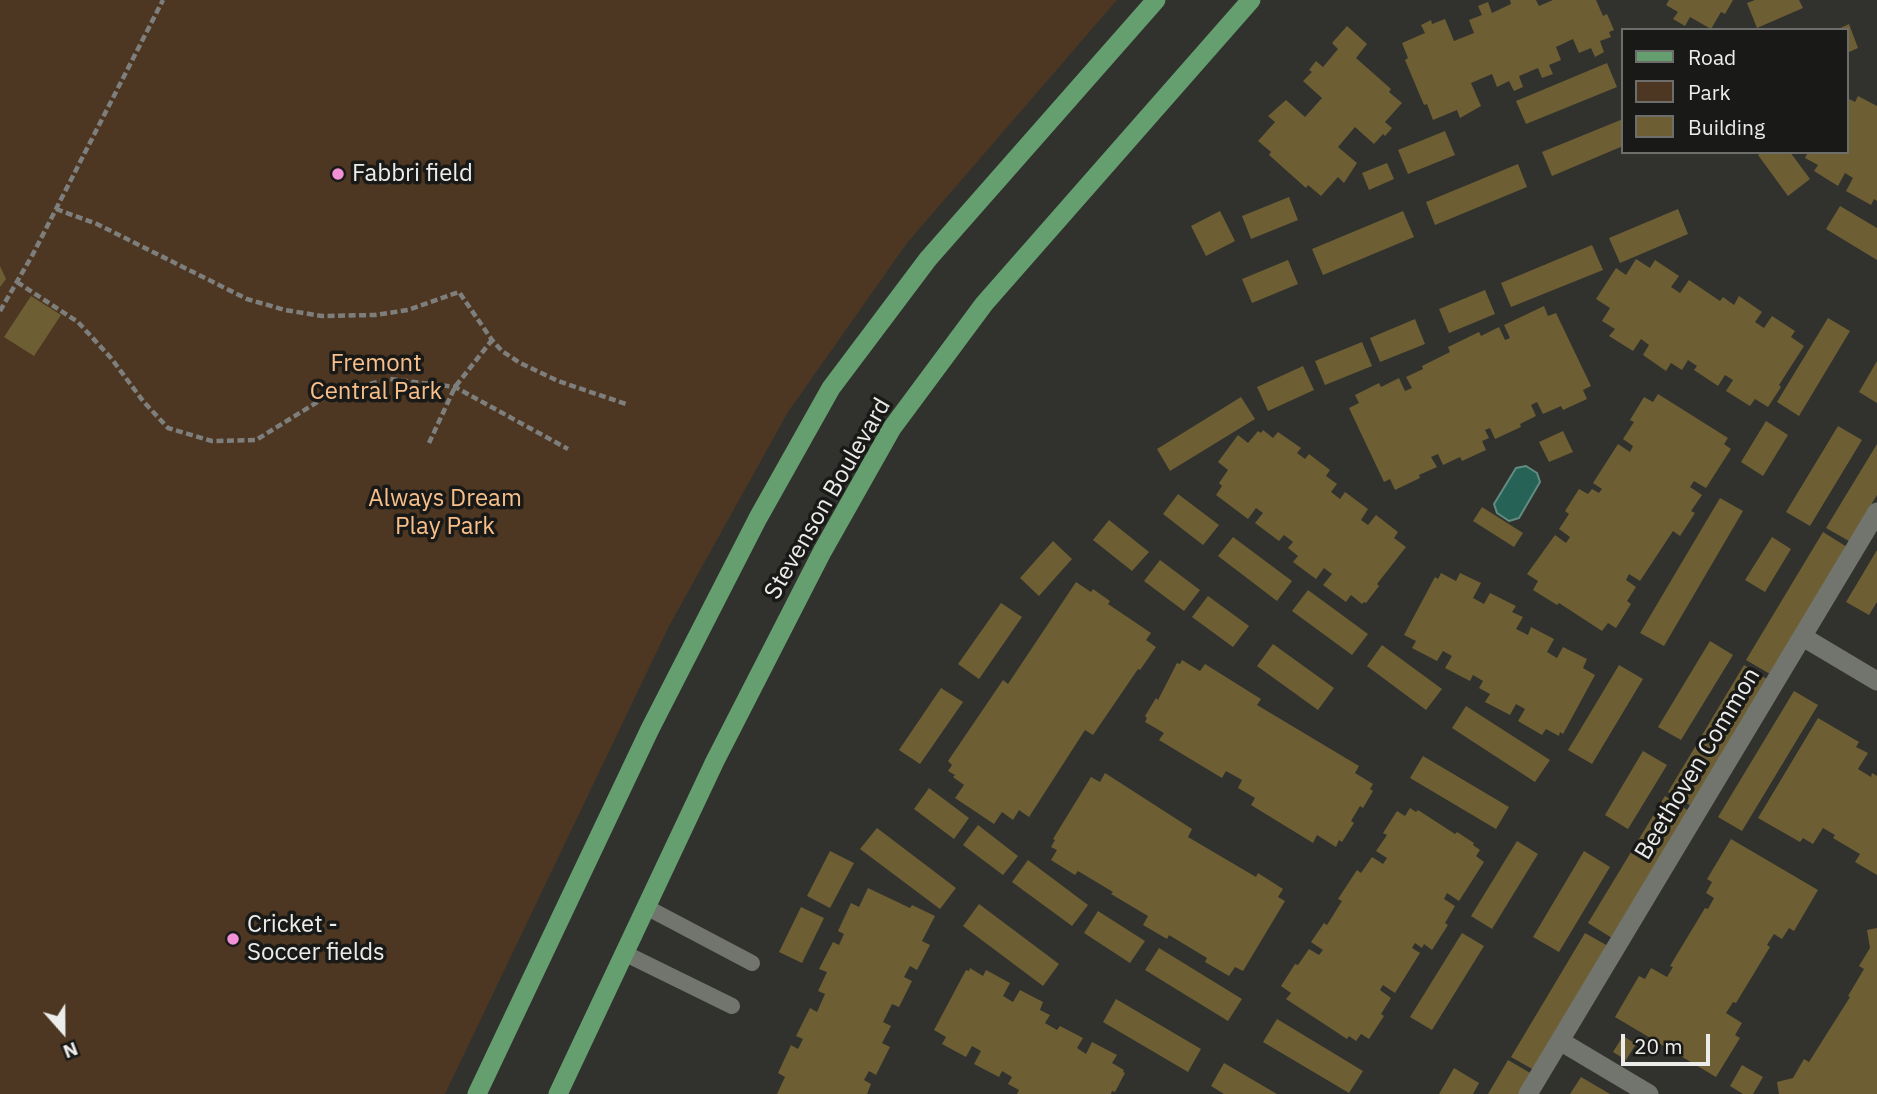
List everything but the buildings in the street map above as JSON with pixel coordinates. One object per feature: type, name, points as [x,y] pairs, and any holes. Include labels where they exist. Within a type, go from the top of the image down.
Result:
[{"type":"main road","name":"Stevenson Boulevard","points":[[477,1094],[650,729],[758,518],[831,388],[928,259],[1156,0]]},
{"type":"main road","name":"Stevenson Boulevard","points":[[558,1094],[721,749],[822,552],[892,428],[984,304],[1251,0]]},
{"type":"street","name":"Beethoven Common","points":[[1528,1094],[1877,512]]},
{"type":"street","points":[[1802,637],[1877,681]]},
{"type":"street","points":[[1560,1041],[1649,1094]]},
{"type":"lane","points":[[646,907],[752,963]]},
{"type":"lane","points":[[624,953],[732,1006]]},
{"type":"path","points":[[0,311],[56,209],[163,0]]},
{"type":"path","points":[[56,209],[97,224],[247,299],[285,310],[321,316],[375,315],[408,310],[459,292],[502,351],[558,381],[626,404]]},
{"type":"path","points":[[17,282],[78,323],[111,358],[143,401],[168,428],[212,441],[256,440],[332,393],[390,379],[455,387],[568,449]]},
{"type":"path","points":[[429,443],[455,387],[492,340]]},
{"type":"green space","name":"Fremont Central Park","points":[[0,0],[1117,0],[907,243],[788,412],[669,626],[445,1094],[0,1094]]},
{"type":"shaded area","points":[[1526,466],[1537,473],[1540,482],[1519,518],[1509,521],[1497,513],[1494,504],[1516,468]]},
{"type":"place","name":"Fabbri field","points":[[338,174]]},
{"type":"place","name":"Cricket - Soccer fields","points":[[233,939]]},
{"type":"park label","name":"Always Dream Play Park","points":[[445,513]]}]
